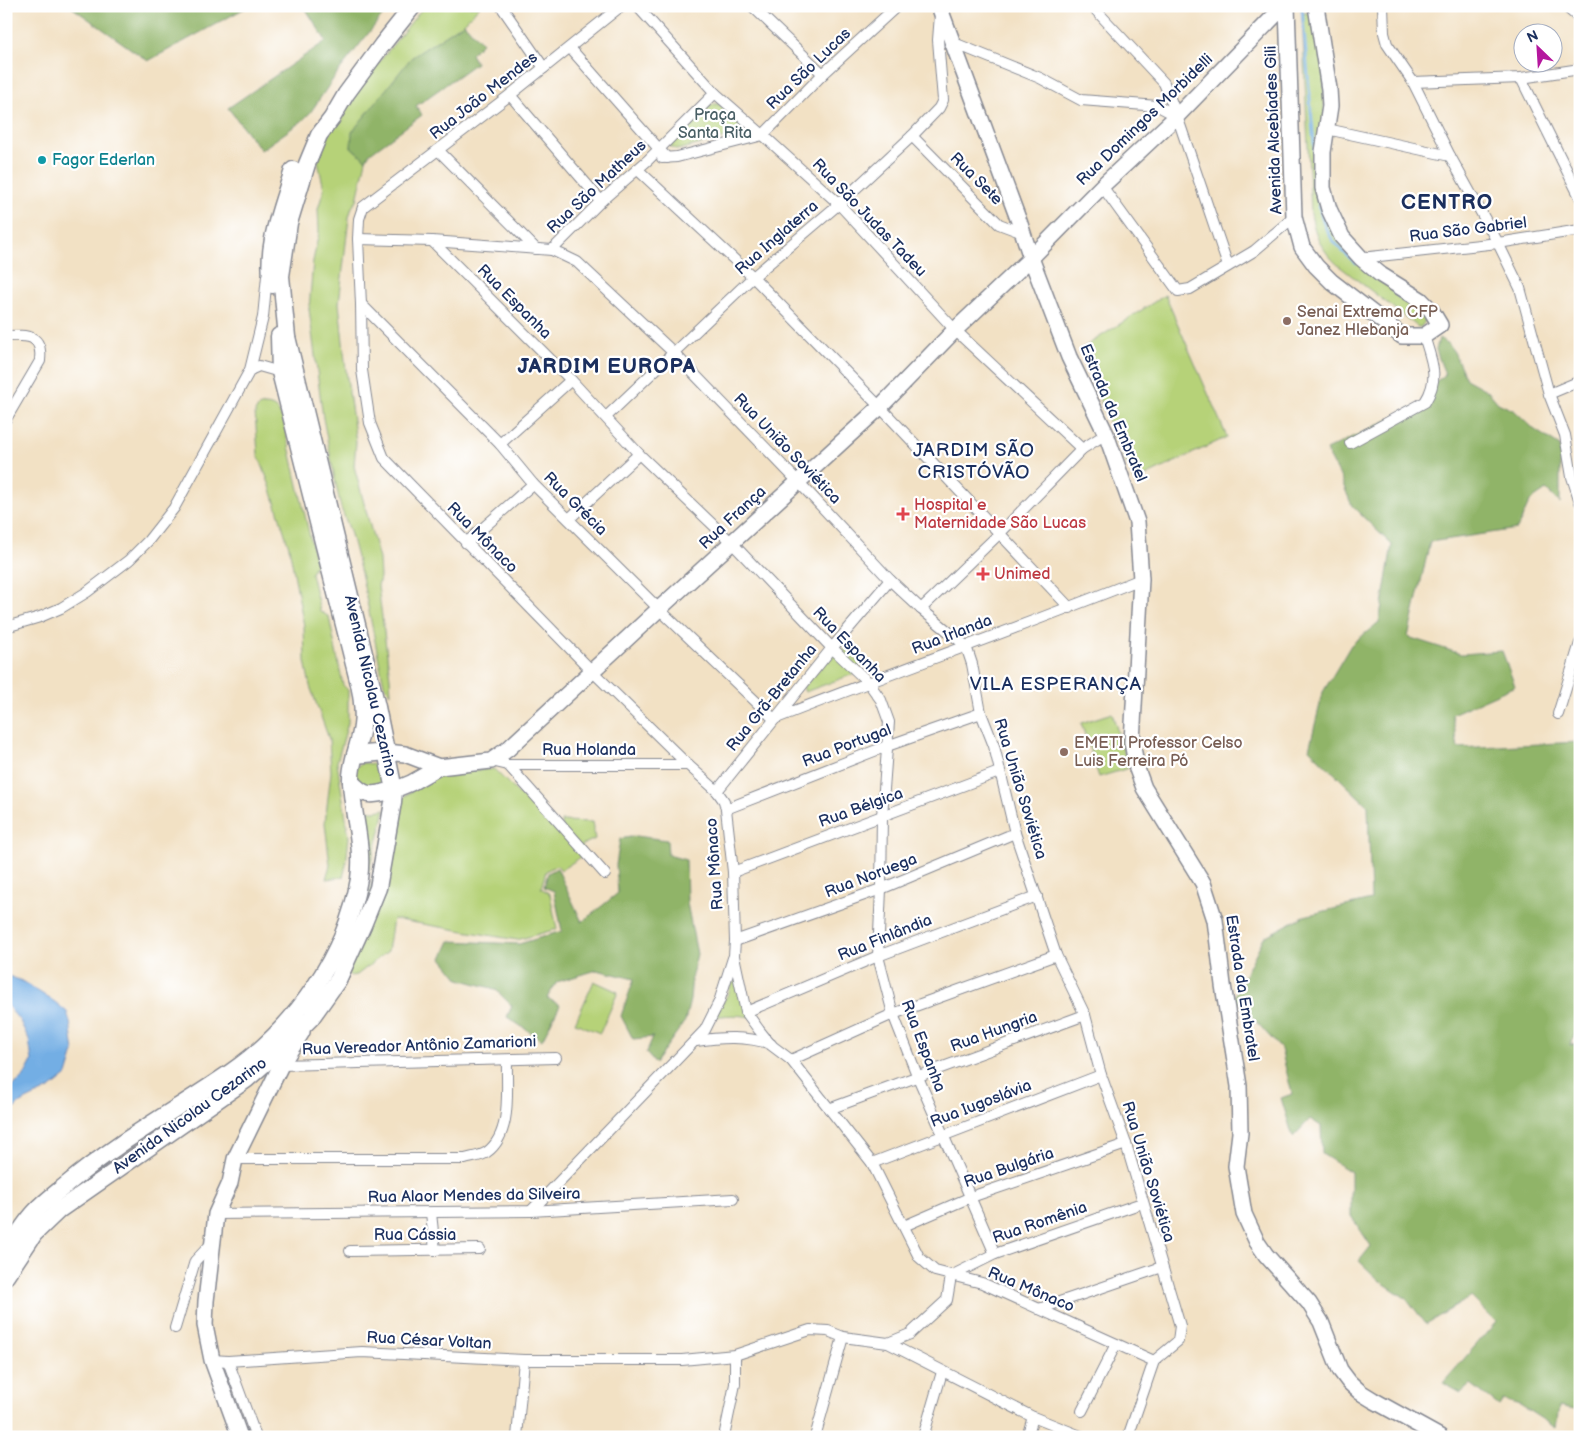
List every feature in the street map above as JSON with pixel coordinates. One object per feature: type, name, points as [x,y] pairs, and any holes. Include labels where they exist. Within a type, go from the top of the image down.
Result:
[{"type":"main road","name":"Avenida Nicolau Cezarino","points":[[6,1253],[35,1212],[79,1173],[114,1148],[233,1071],[280,1032],[322,976],[348,924],[359,879],[360,857],[351,770],[362,726],[363,707],[359,684],[280,372],[278,324],[271,280],[271,248],[279,211],[293,169],[308,134],[361,57],[401,6]]},
{"type":"main road","name":"Avenida Nicolau Cezarino","points":[[6,1276],[34,1234],[59,1210],[246,1080],[311,1018],[338,980],[364,926],[378,888],[394,790],[387,752],[287,337],[281,276],[289,223],[307,164],[319,136],[364,68],[413,6]]},
{"type":"main road","points":[[355,755],[387,752]]},
{"type":"main road","points":[[351,782],[361,792],[370,795],[394,790]]},
{"type":"street","points":[[501,6],[544,68]]},
{"type":"street","name":"Rua João Mendes","points":[[363,207],[510,95],[621,6]]},
{"type":"street","name":"Rua São Judas Tadeu","points":[[637,6],[715,93],[839,204],[955,330],[1082,449]]},
{"type":"street","points":[[752,6],[823,74]]},
{"type":"street","name":"Rua São Lucas","points":[[763,135],[823,74],[898,6]]},
{"type":"street","points":[[1092,6],[1164,83],[1228,266]]},
{"type":"street","name":"Rua Domingos Morbidelli","points":[[1031,258],[1102,186],[1177,116],[1285,6]]},
{"type":"street","name":"Avenida Alcebíades Gili","points":[[1285,6],[1294,217],[1302,247],[1316,266],[1332,282],[1402,336],[1424,336]]},
{"type":"street","points":[[1316,6],[1329,88],[1330,106],[1323,152],[1323,188],[1328,209],[1342,237],[1361,258],[1381,275],[1421,300],[1440,325],[1424,336],[1435,372],[1430,394],[1425,402],[1350,443]]},
{"type":"street","points":[[1383,6],[1383,26],[1387,44],[1413,82],[1520,288],[1549,394],[1566,436],[1572,477],[1580,502]]},
{"type":"street","points":[[1565,6],[1580,19]]},
{"type":"street","name":"Estrada da Embratel","points":[[940,8],[1031,258],[1069,357],[1106,434],[1137,522],[1141,579],[1132,742],[1137,769],[1144,788],[1203,883],[1215,920],[1239,1086],[1240,1133],[1236,1166],[1244,1214],[1257,1242],[1266,1255],[1309,1303],[1321,1322],[1340,1370],[1349,1382],[1373,1400],[1440,1437]]},
{"type":"street","name":"Rua Inglaterra","points":[[606,417],[753,278],[839,204],[912,136],[938,108],[943,100],[938,40],[940,8]]},
{"type":"street","points":[[954,43],[1040,78],[1081,100],[1158,106],[1177,116]]},
{"type":"street","points":[[570,48],[667,158]]},
{"type":"street","points":[[1413,82],[1521,78],[1580,68]]},
{"type":"street","points":[[1521,78],[1580,197]]},
{"type":"street","name":"Rua São Matheus","points":[[358,239],[432,241],[552,250],[601,201],[648,160],[715,93]]},
{"type":"street","points":[[510,95],[601,201]]},
{"type":"street","points":[[1327,130],[1450,156]]},
{"type":"street","points":[[648,160],[667,158],[763,135]]},
{"type":"street","name":"Rua Sete","points":[[912,136],[999,224],[1023,233]]},
{"type":"street","points":[[438,150],[536,249]]},
{"type":"street","points":[[637,169],[753,278],[880,406],[1070,608]]},
{"type":"street","points":[[1102,186],[1178,291],[1190,289],[1254,251],[1294,217]]},
{"type":"street","name":"Rua Mônaco","points":[[363,207],[359,219],[358,239],[362,304],[362,370],[370,423],[375,440],[384,458],[466,543],[592,671],[688,765],[718,791],[726,809],[733,872],[734,956],[746,1012],[758,1030],[771,1045],[791,1060],[872,1163],[919,1256],[935,1271],[982,1283],[1154,1361]]},
{"type":"street","name":"Rua São Gabriel","points":[[1361,258],[1498,243],[1580,230]]},
{"type":"street","name":"Rua Espanha","points":[[432,241],[571,380],[639,454],[732,543],[832,648],[868,682],[880,700],[889,722],[882,816],[878,956],[893,1014],[917,1075],[995,1254]]},
{"type":"street","points":[[6,627],[40,617],[61,608],[112,575],[142,547],[174,508],[250,370],[263,317],[271,248]]},
{"type":"street","name":"Rua União Soviética","points":[[552,250],[577,262],[674,353],[890,580],[921,609],[966,646],[972,664],[981,713],[994,746],[1015,833],[1056,955],[1085,1015],[1101,1075],[1126,1144],[1180,1326],[1178,1341],[1154,1361]]},
{"type":"street","name":"Rua França","points":[[491,761],[508,748],[880,406],[955,330],[1031,258]]},
{"type":"street","name":"Rua Grécia","points":[[362,304],[500,444],[533,484],[774,720]]},
{"type":"street","points":[[6,336],[24,335],[34,338],[39,343],[41,352],[40,361],[6,419]]},
{"type":"street","points":[[250,370],[259,366],[280,372]]},
{"type":"street","points":[[500,444],[571,380]]},
{"type":"street","points":[[1549,394],[1580,381]]},
{"type":"street","points":[[921,609],[1000,533],[1082,449],[1106,434]]},
{"type":"street","points":[[569,519],[639,454]]},
{"type":"street","points":[[466,543],[533,484]]},
{"type":"street","name":"Rua Irlanda","points":[[774,720],[868,682],[1070,608],[1141,579]]},
{"type":"street","name":"Rua Grã-Bretanha","points":[[718,791],[832,648],[890,580]]},
{"type":"street","points":[[1558,714],[1580,643]]},
{"type":"street","name":"Rua Portugal","points":[[726,809],[887,746],[981,713]]},
{"type":"street","points":[[387,752],[406,754],[439,767]]},
{"type":"street","points":[[394,790],[411,784],[439,767],[491,761]]},
{"type":"street","name":"Rua Holanda","points":[[491,761],[508,765],[688,765]]},
{"type":"street","points":[[508,765],[605,874]]},
{"type":"street","name":"Rua Bélgica","points":[[733,872],[999,772]]},
{"type":"street","name":"Rua Noruega","points":[[735,942],[881,889],[1015,833]]},
{"type":"street","name":"Rua Finlândia","points":[[746,1012],[878,956],[1037,896]]},
{"type":"street","points":[[791,1060],[893,1014],[1056,955]]},
{"type":"street","points":[[531,1211],[705,1030],[719,1002],[734,956]]},
{"type":"street","name":"Rua Hungria","points":[[829,1109],[917,1075],[1085,1015]]},
{"type":"street","points":[[240,1437],[212,1360],[204,1325],[216,1214],[230,1183],[235,1159],[281,1065],[311,1018]]},
{"type":"street","points":[[696,1041],[715,1038],[744,1038],[771,1045]]},
{"type":"street","name":"Rua Vereador Antônio Zamarioni","points":[[281,1065],[556,1058]]},
{"type":"street","points":[[235,1159],[465,1159],[486,1153],[496,1144],[506,1124],[506,1060]]},
{"type":"street","name":"Rua Iugoslávia","points":[[872,1163],[1101,1075]]},
{"type":"street","name":"Rua Bulgária","points":[[904,1226],[971,1197],[1126,1144]]},
{"type":"street","name":"Rua Alaor Mendes da Silveira","points":[[216,1214],[531,1211],[733,1199]]},
{"type":"street","name":"Rua Romênia","points":[[951,1276],[995,1254],[1142,1203]]},
{"type":"street","points":[[431,1213],[435,1250]]},
{"type":"street","points":[[175,1328],[195,1261],[212,1244]]},
{"type":"street","name":"Rua Cássia","points":[[350,1251],[480,1250]]},
{"type":"street","points":[[1039,1309],[1162,1267]]},
{"type":"street","points":[[888,1343],[910,1334],[948,1300],[951,1276]]},
{"type":"street","name":"Rua César Voltan","points":[[212,1360],[228,1361],[362,1352],[524,1360],[682,1360],[735,1355],[810,1330],[828,1331],[843,1337],[888,1343]]},
{"type":"street","points":[[815,1437],[843,1337]]},
{"type":"street","points":[[888,1343],[1033,1417],[1083,1437]]},
{"type":"street","points":[[1082,1411],[1116,1344]]},
{"type":"street","points":[[724,1437],[735,1384],[735,1355]]},
{"type":"street","points":[[517,1437],[524,1360]]},
{"type":"street","points":[[228,1361],[256,1437]]},
{"type":"street","points":[[1128,1437],[1154,1361]]},
{"type":"street","points":[[923,1437],[942,1372]]},
{"type":"street","points":[[1027,1437],[1033,1417]]},
{"type":"green space","points":[[70,6],[249,6],[148,61]]},
{"type":"green space","points":[[304,6],[390,6],[338,72],[310,113],[302,121],[261,150],[228,108],[326,41]]},
{"type":"green space","points":[[424,6],[480,6],[464,23],[411,58],[351,147],[366,160],[357,200],[352,207],[349,217],[339,303],[356,442],[354,466],[379,559],[380,577],[378,586],[391,694],[384,685],[362,577],[350,531],[341,508],[335,480],[323,418],[309,309],[313,261],[319,232],[318,209],[324,189],[318,162],[323,146],[344,106]]},
{"type":"green space","points":[[1304,13],[1314,13],[1324,72],[1325,218],[1429,315],[1421,327],[1418,327],[1339,266],[1328,255],[1317,236],[1311,214],[1302,16]]},
{"type":"green space","points":[[464,23],[482,43],[471,54],[476,63],[416,106],[422,115],[369,154],[366,160],[351,147],[352,132],[411,58]]},
{"type":"green space","name":"Praça Santa Rita","points":[[719,104],[742,127],[742,134],[677,150],[670,146],[671,142],[711,105]]},
{"type":"green space","points":[[1165,295],[1227,437],[1135,481],[1112,432],[1081,349]]},
{"type":"green space","points":[[1439,338],[1448,344],[1454,352],[1466,379],[1488,391],[1498,403],[1515,411],[1535,430],[1560,446],[1560,503],[1546,490],[1530,501],[1517,529],[1430,542],[1408,637],[1461,654],[1502,651],[1515,686],[1452,714],[1458,748],[1580,742],[1580,1024],[1570,1045],[1580,1044],[1580,1410],[1559,1406],[1556,1428],[1520,1405],[1503,1400],[1499,1406],[1471,1384],[1461,1393],[1443,1383],[1496,1322],[1471,1297],[1426,1324],[1407,1299],[1380,1281],[1359,1261],[1371,1246],[1351,1216],[1351,1172],[1322,1154],[1321,1126],[1310,1119],[1293,1137],[1281,1098],[1292,1094],[1281,1049],[1234,997],[1264,937],[1304,916],[1371,900],[1368,806],[1309,749],[1323,692],[1351,645],[1379,622],[1392,545],[1352,506],[1339,474],[1326,450],[1421,404],[1432,384],[1445,375],[1436,350]]},
{"type":"green space","points":[[264,405],[276,409],[283,420],[316,563],[311,573],[320,611],[329,617],[343,685],[348,690],[348,723],[337,762],[349,837],[343,877],[326,879],[330,865],[325,823],[331,772],[329,739],[310,686],[305,661],[304,626],[289,547],[258,454],[255,412],[258,407]]},
{"type":"green space","points":[[840,649],[847,650],[859,663],[859,672],[805,692],[803,687],[834,653]]},
{"type":"green space","points":[[1112,713],[1129,768],[1099,777],[1081,723]]},
{"type":"green space","points":[[362,763],[371,764],[382,771],[383,785],[364,792],[353,772]]},
{"type":"green space","points":[[494,769],[556,831],[563,828],[561,821],[592,822],[595,839],[582,845],[584,855],[561,870],[557,865],[546,871],[541,888],[550,894],[557,929],[517,940],[393,919],[388,951],[357,975],[350,976],[345,970],[397,802],[436,773]]},
{"type":"green space","points":[[358,806],[371,811],[385,809],[366,879]]},
{"type":"green space","points":[[636,836],[667,840],[668,855],[686,860],[687,903],[697,954],[685,1021],[655,1063],[646,1053],[653,1037],[633,1039],[621,1016],[634,979],[597,970],[557,982],[547,998],[560,1005],[542,1040],[507,1017],[512,1006],[495,989],[459,979],[442,958],[450,941],[519,944],[562,931],[554,891],[544,887],[548,873],[557,868],[582,922],[618,893],[616,865],[620,839]]},
{"type":"green space","points":[[735,972],[750,1005],[763,1020],[739,1016],[714,1017],[728,994]]},
{"type":"green space","points":[[594,981],[618,992],[600,1033],[575,1023]]},
{"type":"water","points":[[6,975],[22,981],[67,1012],[74,1052],[67,1075],[51,1088],[20,1103],[6,1117],[6,1091],[23,1078],[32,1061],[29,1040],[20,1021],[6,1004]]},
{"type":"waterway","points":[[1302,9],[1316,166]]},
{"type":"waterway","points":[[1318,197],[1322,218],[1329,235],[1340,249],[1356,263]]},
{"type":"waterway","points":[[1393,291],[1420,312]]},
{"type":"place","name":"Fagor Ederlan","points":[[42,160]]},
{"type":"place","name":"Senai Extrema CFP Janez Hlebanja","points":[[1287,321]]},
{"type":"place","name":"Hospital e Maternidade São Lucas","points":[[903,514]]},
{"type":"place","name":"Unimed","points":[[983,574]]},
{"type":"place","name":"EMETI Professor Celso Luis Ferreira Pó","points":[[1064,752]]},
{"type":"district","name":"CENTRO","points":[[1447,202]]},
{"type":"district","name":"JARDIM EUROPA","points":[[607,366]]},
{"type":"district","name":"JARDIM SÃO CRISTÓVÃO","points":[[974,461]]},
{"type":"district","name":"VILA ESPERANÇA","points":[[1056,684]]}]
